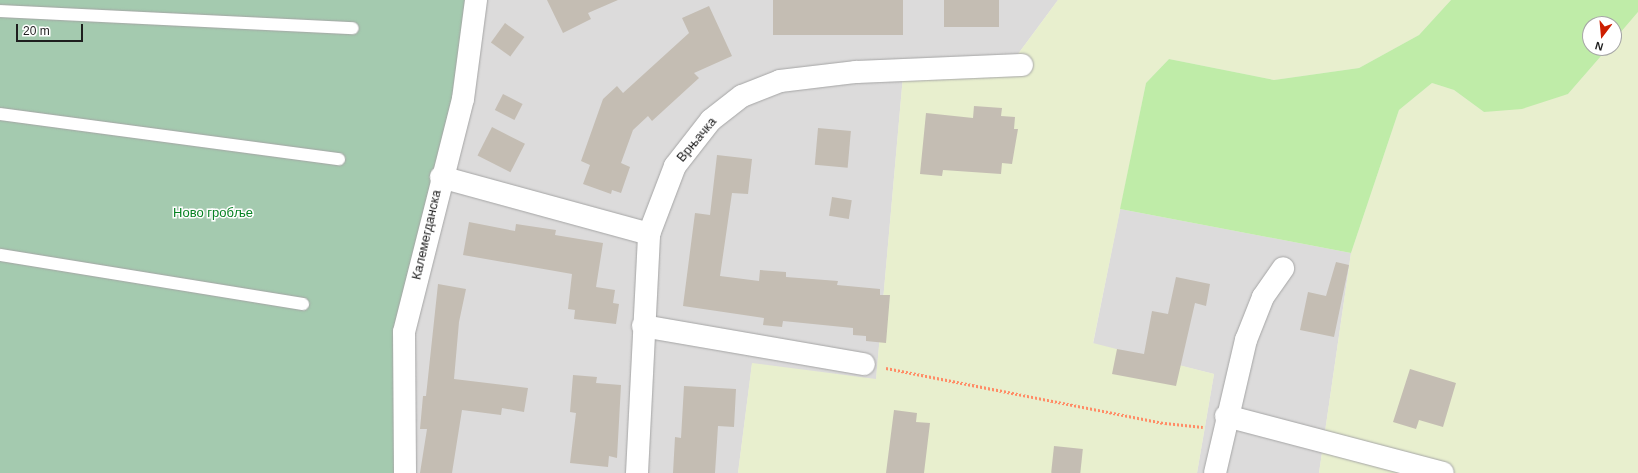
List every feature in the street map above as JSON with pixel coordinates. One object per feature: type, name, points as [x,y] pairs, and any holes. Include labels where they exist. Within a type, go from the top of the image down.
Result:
[{"type":"street","name":"Калемегданска","points":[[404,473],[404,332],[441,177],[462,99],[476,0]]},
{"type":"street","name":"Врњачка","points":[[637,473],[643,326],[649,234],[675,166],[691,142],[711,120],[760,87],[823,75],[1022,65]]},
{"type":"street","points":[[441,177],[649,234]]},
{"type":"street","points":[[1215,473],[1225,421],[1246,340],[1263,297],[1283,268]]},
{"type":"street","points":[[643,326],[864,364]]},
{"type":"street","points":[[1225,421],[1443,473]]},
{"type":"lane","points":[[0,11],[353,28]]},
{"type":"lane","points":[[0,114],[339,159]]},
{"type":"lane","points":[[0,255],[303,304]]},
{"type":"path","points":[[864,364],[1165,423],[1225,421]]},
{"type":"shaded area","points":[[476,0],[1058,0],[1007,69],[903,76],[876,380],[752,364],[738,473],[405,473],[402,374]]},
{"type":"shaded area","points":[[1120,209],[1351,253],[1319,473],[1197,473],[1214,374],[1093,344]]},
{"type":"green space","name":"Ново гробље","points":[[0,0],[476,0],[404,332],[405,473],[0,473]]},
{"type":"green space","points":[[1058,0],[1451,0],[1419,35],[1359,68],[1274,80],[1169,59],[1146,83],[1093,343],[1214,374],[1197,473],[738,473],[752,363],[876,379],[903,76],[1007,69]]},
{"type":"green space","points":[[1451,0],[1638,0],[1638,12],[1622,31],[1622,16],[1582,16],[1582,56],[1601,56],[1568,94],[1522,109],[1484,112],[1454,90],[1432,83],[1399,110],[1351,253],[1120,209],[1146,83],[1169,59],[1274,80],[1359,68],[1419,35]]},
{"type":"green space","points":[[1638,12],[1638,473],[1319,473],[1351,253],[1399,110],[1432,83],[1454,90],[1484,112],[1568,94],[1601,56],[1622,56],[1622,31]]},
{"type":"building","points":[[547,0],[618,0],[588,13],[591,19],[563,33]]},
{"type":"building","points":[[773,0],[903,0],[903,35],[773,35]]},
{"type":"building","points":[[944,0],[999,0],[999,27],[944,27]]},
{"type":"building","points":[[709,6],[732,56],[694,73],[699,78],[652,121],[648,116],[633,130],[621,163],[630,167],[621,193],[612,190],[611,194],[583,184],[590,165],[581,161],[603,99],[617,86],[623,93],[689,33],[682,18]]},
{"type":"building","points":[[505,23],[524,37],[510,57],[491,42]]},
{"type":"building","points":[[503,94],[523,104],[514,120],[495,110]]},
{"type":"building","points":[[974,106],[1002,108],[1001,116],[1015,117],[1014,129],[1018,129],[1012,164],[1002,163],[1001,174],[943,170],[942,176],[920,174],[926,113],[973,118]]},
{"type":"building","points":[[492,127],[525,144],[510,172],[477,156]]},
{"type":"building","points":[[818,128],[851,131],[848,168],[815,165]]},
{"type":"building","points":[[717,155],[752,159],[748,194],[732,193],[720,276],[759,281],[760,270],[786,272],[786,277],[838,281],[837,285],[880,289],[880,295],[890,295],[886,343],[866,341],[866,336],[853,335],[853,328],[783,321],[782,327],[763,325],[764,318],[683,306],[695,213],[710,215]]},
{"type":"building","points":[[832,197],[852,200],[849,219],[829,216]]},
{"type":"building","points":[[469,222],[515,231],[516,224],[556,230],[555,235],[603,243],[596,287],[615,290],[613,303],[619,304],[616,324],[574,319],[575,310],[568,309],[572,274],[463,255]]},
{"type":"building","points":[[1336,262],[1349,265],[1334,337],[1300,330],[1308,292],[1326,296]]},
{"type":"building","points":[[1176,277],[1210,284],[1206,306],[1195,303],[1176,386],[1112,374],[1117,349],[1144,354],[1152,311],[1168,314]]},
{"type":"building","points":[[438,284],[466,289],[459,322],[454,379],[528,388],[524,412],[502,408],[501,415],[462,410],[452,473],[420,473],[427,429],[420,429],[423,396],[426,396]]},
{"type":"building","points":[[1410,369],[1456,383],[1443,427],[1419,420],[1416,429],[1393,422]]},
{"type":"building","points":[[573,375],[597,377],[596,383],[621,385],[617,458],[609,456],[608,467],[570,463],[576,413],[570,412]]},
{"type":"building","points":[[684,386],[736,389],[734,427],[718,426],[715,473],[673,473],[675,437],[681,438]]},
{"type":"building","points":[[894,410],[917,413],[916,422],[930,423],[924,473],[886,473]]},
{"type":"building","points":[[1054,446],[1083,449],[1080,473],[1051,473]]}]
